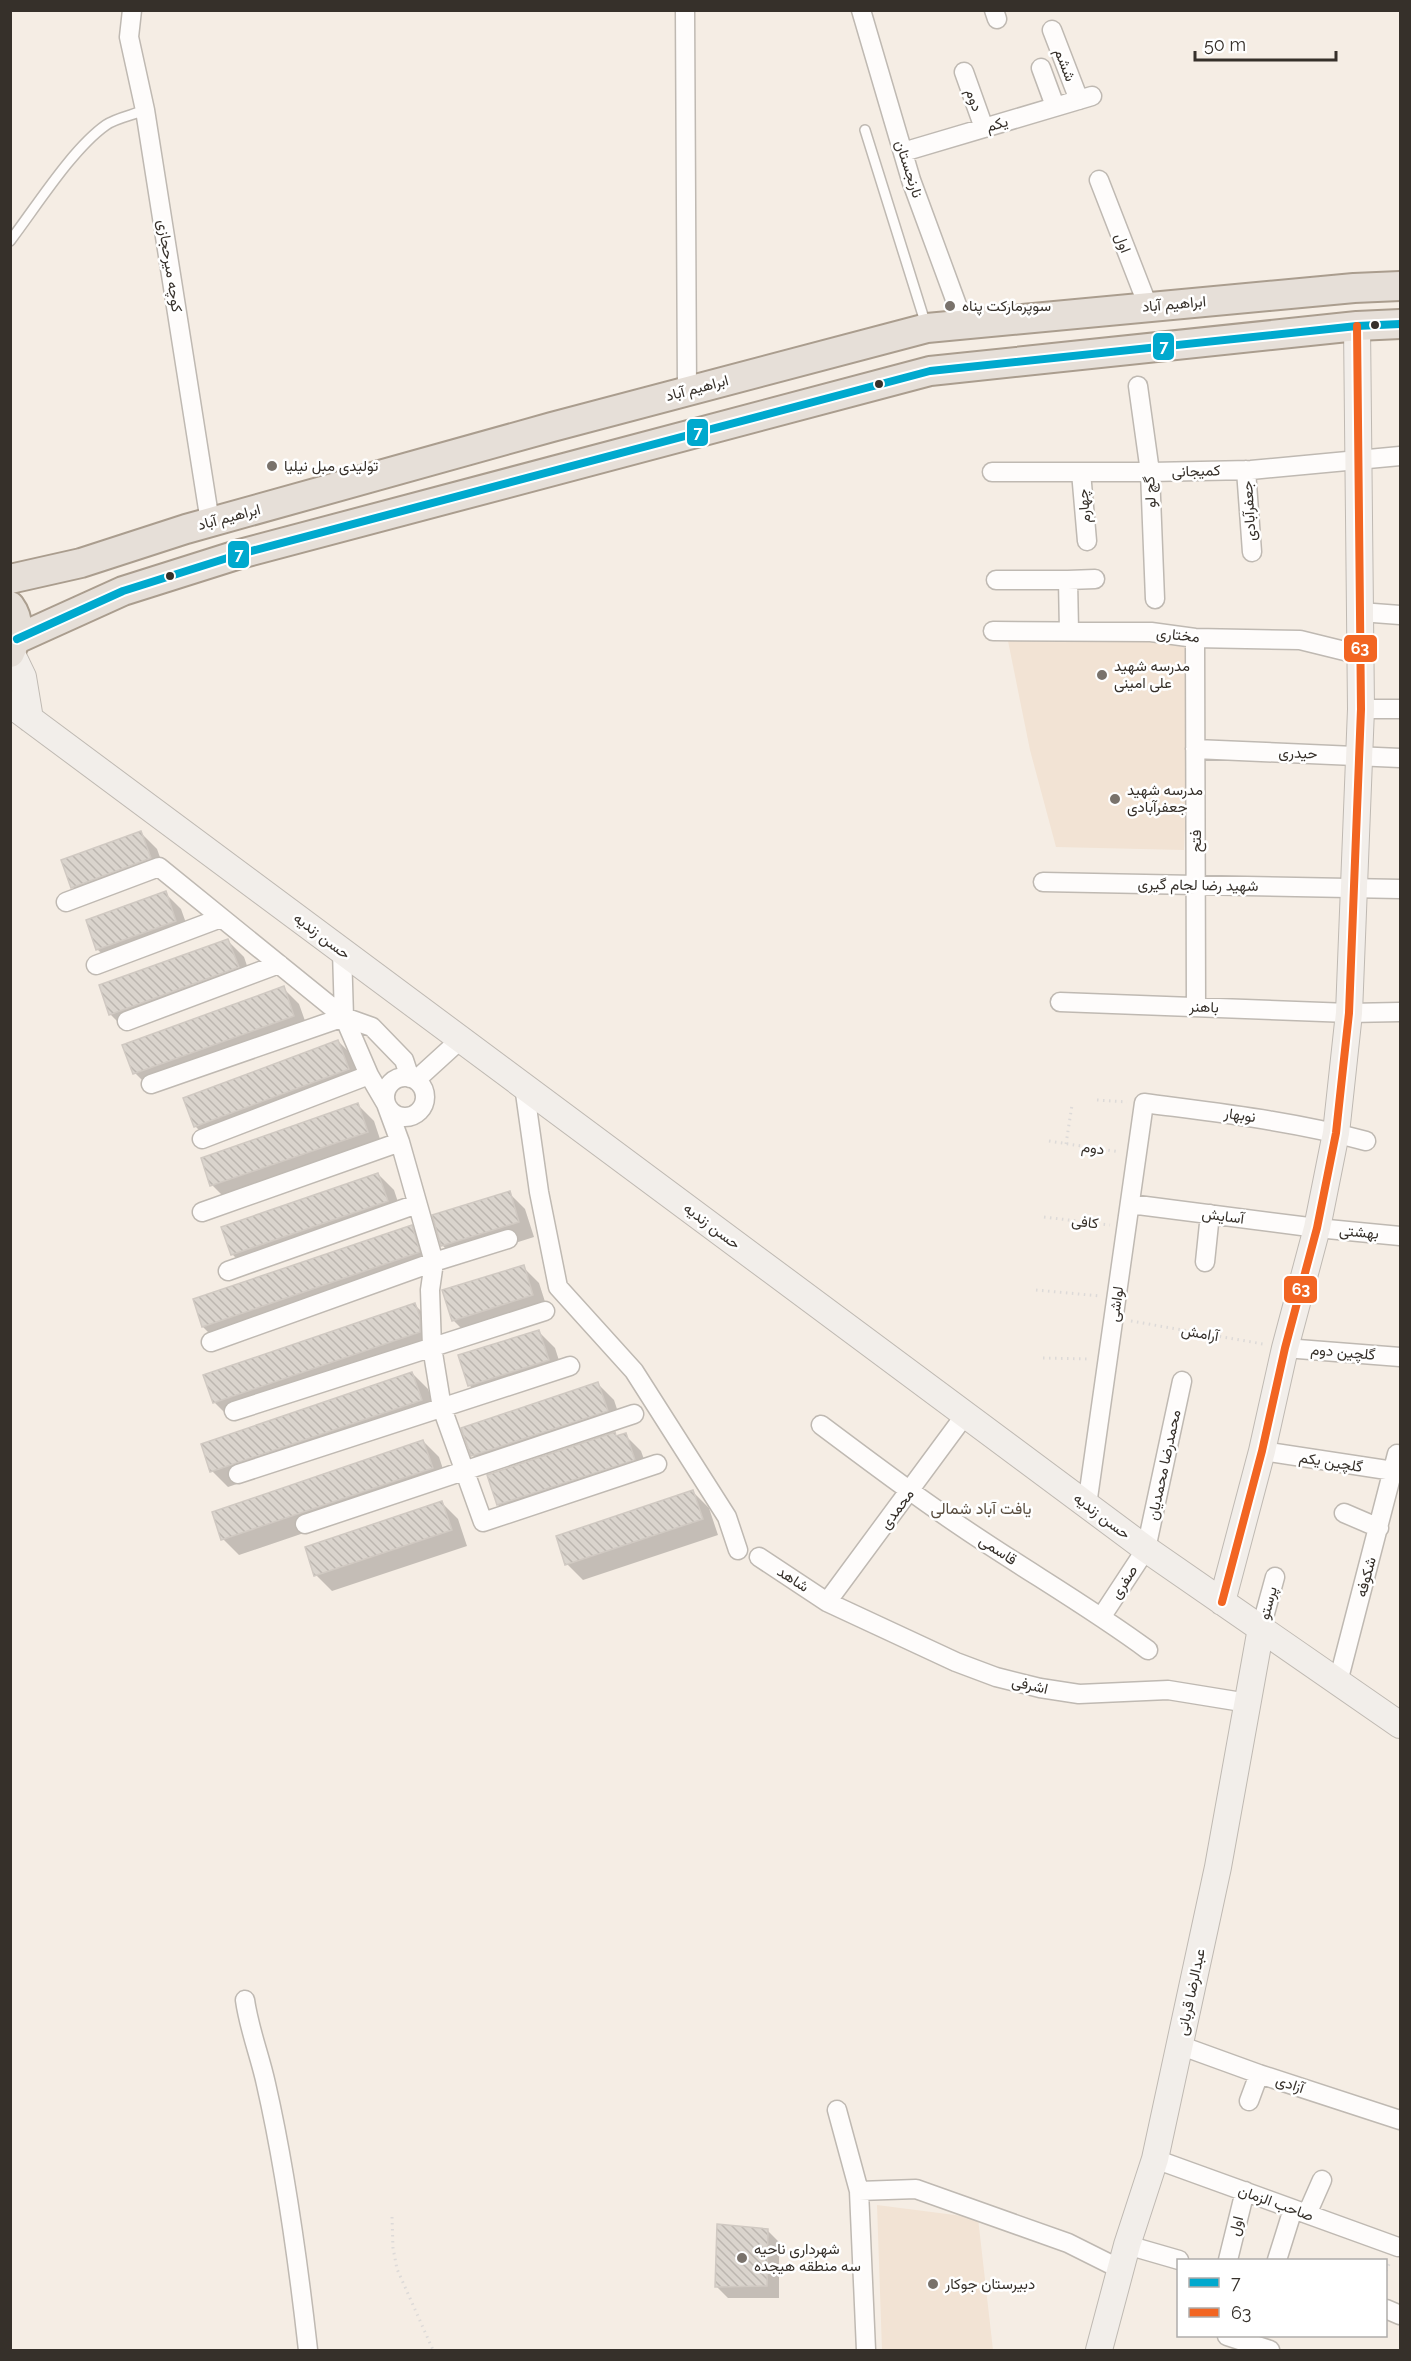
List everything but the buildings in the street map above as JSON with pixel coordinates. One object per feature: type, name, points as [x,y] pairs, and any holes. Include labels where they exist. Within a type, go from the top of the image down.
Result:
[{"type":"main road","name":"ابراهیم آباد","points":[[10,579],[81,563],[210,522],[687,391],[927,328],[1148,306],[1401,286]]},
{"type":"main road","points":[[13,648],[123,591],[240,554],[930,371],[1357,326],[1401,324]]},
{"type":"main road","points":[[10,606],[18,625],[13,648]]},
{"type":"street","name":"کوچه میرحجازی","points":[[132,10],[129,37],[145,110],[210,522]]},
{"type":"street","points":[[685,10],[687,391]]},
{"type":"street","name":"نارنجستان","points":[[861,10],[903,152],[964,324]]},
{"type":"street","name":"ششم","points":[[1052,30],[1085,98]]},
{"type":"street","points":[[1041,68],[1055,106]]},
{"type":"street","name":"دوم","points":[[964,72],[984,128]]},
{"type":"street","name":"یکم","points":[[903,152],[1085,98]]},
{"type":"street","name":"اول","points":[[1099,180],[1148,306]]},
{"type":"street","points":[[1222,1602],[1317,1228],[1336,1132],[1349,1013],[1361,709],[1357,326]]},
{"type":"street","name":"گچ لو","points":[[1138,386],[1150,472],[1155,599]]},
{"type":"street","name":"کمیجانی","points":[[992,472],[1246,470],[1401,456]]},
{"type":"street","name":"جعفرآبادی","points":[[1246,470],[1252,552]]},
{"type":"street","name":"چهارم","points":[[1081,472],[1087,541]]},
{"type":"street","points":[[996,580],[1095,579]]},
{"type":"street","points":[[1068,580],[1069,632]]},
{"type":"street","points":[[1360,612],[1401,615]]},
{"type":"street","name":"مختاری","points":[[993,631],[1151,632],[1195,638],[1300,640],[1361,655]]},
{"type":"street","name":"فتح","points":[[1195,638],[1196,1007]]},
{"type":"street","name":"حسن زندیه","points":[[13,648],[23,677],[20,711],[1146,1549],[1401,1725]]},
{"type":"street","points":[[1361,709],[1401,709]]},
{"type":"street","name":"حیدری","points":[[1196,749],[1401,758]]},
{"type":"street","points":[[66,902],[159,867],[344,1017],[372,1027],[405,1060],[413,1079],[424,1091],[425,1098],[420,1111],[414,1115],[401,1117],[394,1114],[369,1075],[344,1017],[342,951]]},
{"type":"street","name":"شهید رضا لجام گیری","points":[[1043,882],[1401,889]]},
{"type":"street","points":[[96,965],[222,918]]},
{"type":"street","points":[[127,1021],[279,964]]},
{"type":"street","name":"باهنر","points":[[1060,1002],[1349,1013],[1401,1012]]},
{"type":"street","points":[[151,1084],[344,1017]]},
{"type":"street","points":[[461,1039],[413,1079],[397,1078],[385,1092],[386,1104],[400,1142],[435,1262],[430,1290],[432,1347],[442,1408],[483,1522],[657,1464]]},
{"type":"street","points":[[202,1139],[369,1075]]},
{"type":"street","points":[[524,1086],[539,1192],[558,1287],[634,1371],[727,1517],[738,1550]]},
{"type":"street","name":"نوبهار","points":[[1144,1103],[1257,1117],[1336,1132]]},
{"type":"street","name":"لواشی","points":[[1087,1505],[1144,1103]]},
{"type":"street","points":[[1336,1132],[1366,1141]]},
{"type":"street","points":[[202,1212],[400,1142]]},
{"type":"street","points":[[228,1271],[417,1204]]},
{"type":"street","name":"آسایش","points":[[1130,1204],[1317,1228]]},
{"type":"street","points":[[1205,1262],[1210,1214]]},
{"type":"street","name":"بهشتی","points":[[1317,1228],[1401,1236]]},
{"type":"street","points":[[211,1342],[435,1262],[508,1239]]},
{"type":"street","points":[[234,1411],[545,1311]]},
{"type":"street","name":"گلچین دوم","points":[[1286,1348],[1401,1357]]},
{"type":"street","points":[[238,1474],[570,1366]]},
{"type":"street","name":"محمدرضا محمدیان","points":[[1146,1549],[1182,1381]]},
{"type":"street","points":[[305,1524],[634,1414]]},
{"type":"street","name":"محمدی","points":[[827,1602],[965,1415]]},
{"type":"street","name":"قاسمی","points":[[821,1425],[910,1492],[993,1548],[1102,1616],[1148,1650]]},
{"type":"street","name":"گلچین یکم","points":[[1262,1451],[1397,1466]]},
{"type":"street","name":"شکوفه","points":[[1338,1682],[1397,1466]]},
{"type":"street","points":[[1344,1513],[1379,1528]]},
{"type":"street","name":"صفری","points":[[1102,1616],[1146,1549]]},
{"type":"street","name":"شاهد","points":[[759,1557],[827,1602]]},
{"type":"street","name":"پرستو","points":[[1261,1628],[1275,1577]]},
{"type":"street","name":"اشرفی","points":[[827,1602],[956,1662],[996,1677],[1040,1688],[1078,1694],[1168,1690],[1248,1703]]},
{"type":"street","name":"عبدالرضا قربانی","points":[[1099,2350],[1127,2245],[1155,2159],[1218,1866],[1261,1628]]},
{"type":"street","points":[[245,2000],[249,2026],[266,2084],[295,2234],[308,2350]]},
{"type":"street","name":"آزادی","points":[[1179,2045],[1258,2074],[1401,2120]]},
{"type":"street","points":[[1249,2101],[1258,2074]]},
{"type":"street","points":[[837,2110],[859,2191],[866,2350]]},
{"type":"street","name":"صاحب الزمان","points":[[1155,2159],[1398,2247]]},
{"type":"street","points":[[1277,2259],[1300,2212],[1322,2180]]},
{"type":"street","points":[[859,2191],[916,2188],[1068,2243],[1120,2269]]},
{"type":"street","name":"اول","points":[[1228,2259],[1245,2191]]},
{"type":"street","points":[[1127,2245],[1177,2259]]},
{"type":"street","points":[[1387,2309],[1401,2315]]},
{"type":"street","points":[[1230,2337],[1270,2350]]},
{"type":"lane","points":[[10,241],[73,157],[106,124],[145,110]]},
{"type":"lane","points":[[865,130],[927,328]]},
{"type":"path","points":[[1097,1100],[1144,1103]]},
{"type":"path","points":[[1066,1144],[1072,1105]]},
{"type":"path","name":"دوم","points":[[1049,1141],[1137,1155]]},
{"type":"path","name":"کافی","points":[[1044,1217],[1126,1227]]},
{"type":"path","points":[[1036,1290],[1116,1297]]},
{"type":"path","name":"آرامش","points":[[1114,1318],[1286,1348]]},
{"type":"path","points":[[1043,1358],[1108,1360]]},
{"type":"path","points":[[392,2217],[393,2248],[397,2270],[433,2350]]},
{"type":"shaded area","points":[[1008,641],[1190,642],[1189,747],[1184,850],[1056,847],[1030,750]]},
{"type":"shaded area","name":"دبیرستان جوکار","points":[[877,2205],[978,2218],[993,2350],[882,2350]]},
{"type":"transit line","name":"7","points":[[17,639],[123,591],[240,554],[930,371],[1357,326],[1400,324]]},
{"type":"transit line","name":"63","points":[[1222,1602],[1317,1228],[1336,1133],[1349,1013],[1361,709],[1357,326]]},
{"type":"place","name":"سوپرمارکت پناه","points":[[950,306]]},
{"type":"place","name":"تولیدی مبل نیلیا","points":[[272,466]]},
{"type":"place","name":"مدرسه شهید علی امینی","points":[[1102,675]]},
{"type":"place","name":"مدرسه شهید جعفرآبادی","points":[[1115,799]]},
{"type":"place","name":"شهرداری ناحیه سه منطقه هیجده","points":[[742,2258]]},
{"type":"place","name":"دبیرستان جوکار","points":[[933,2284]]},
{"type":"district","name":"یافت آباد شمالی","points":[[981,1508]]}]
